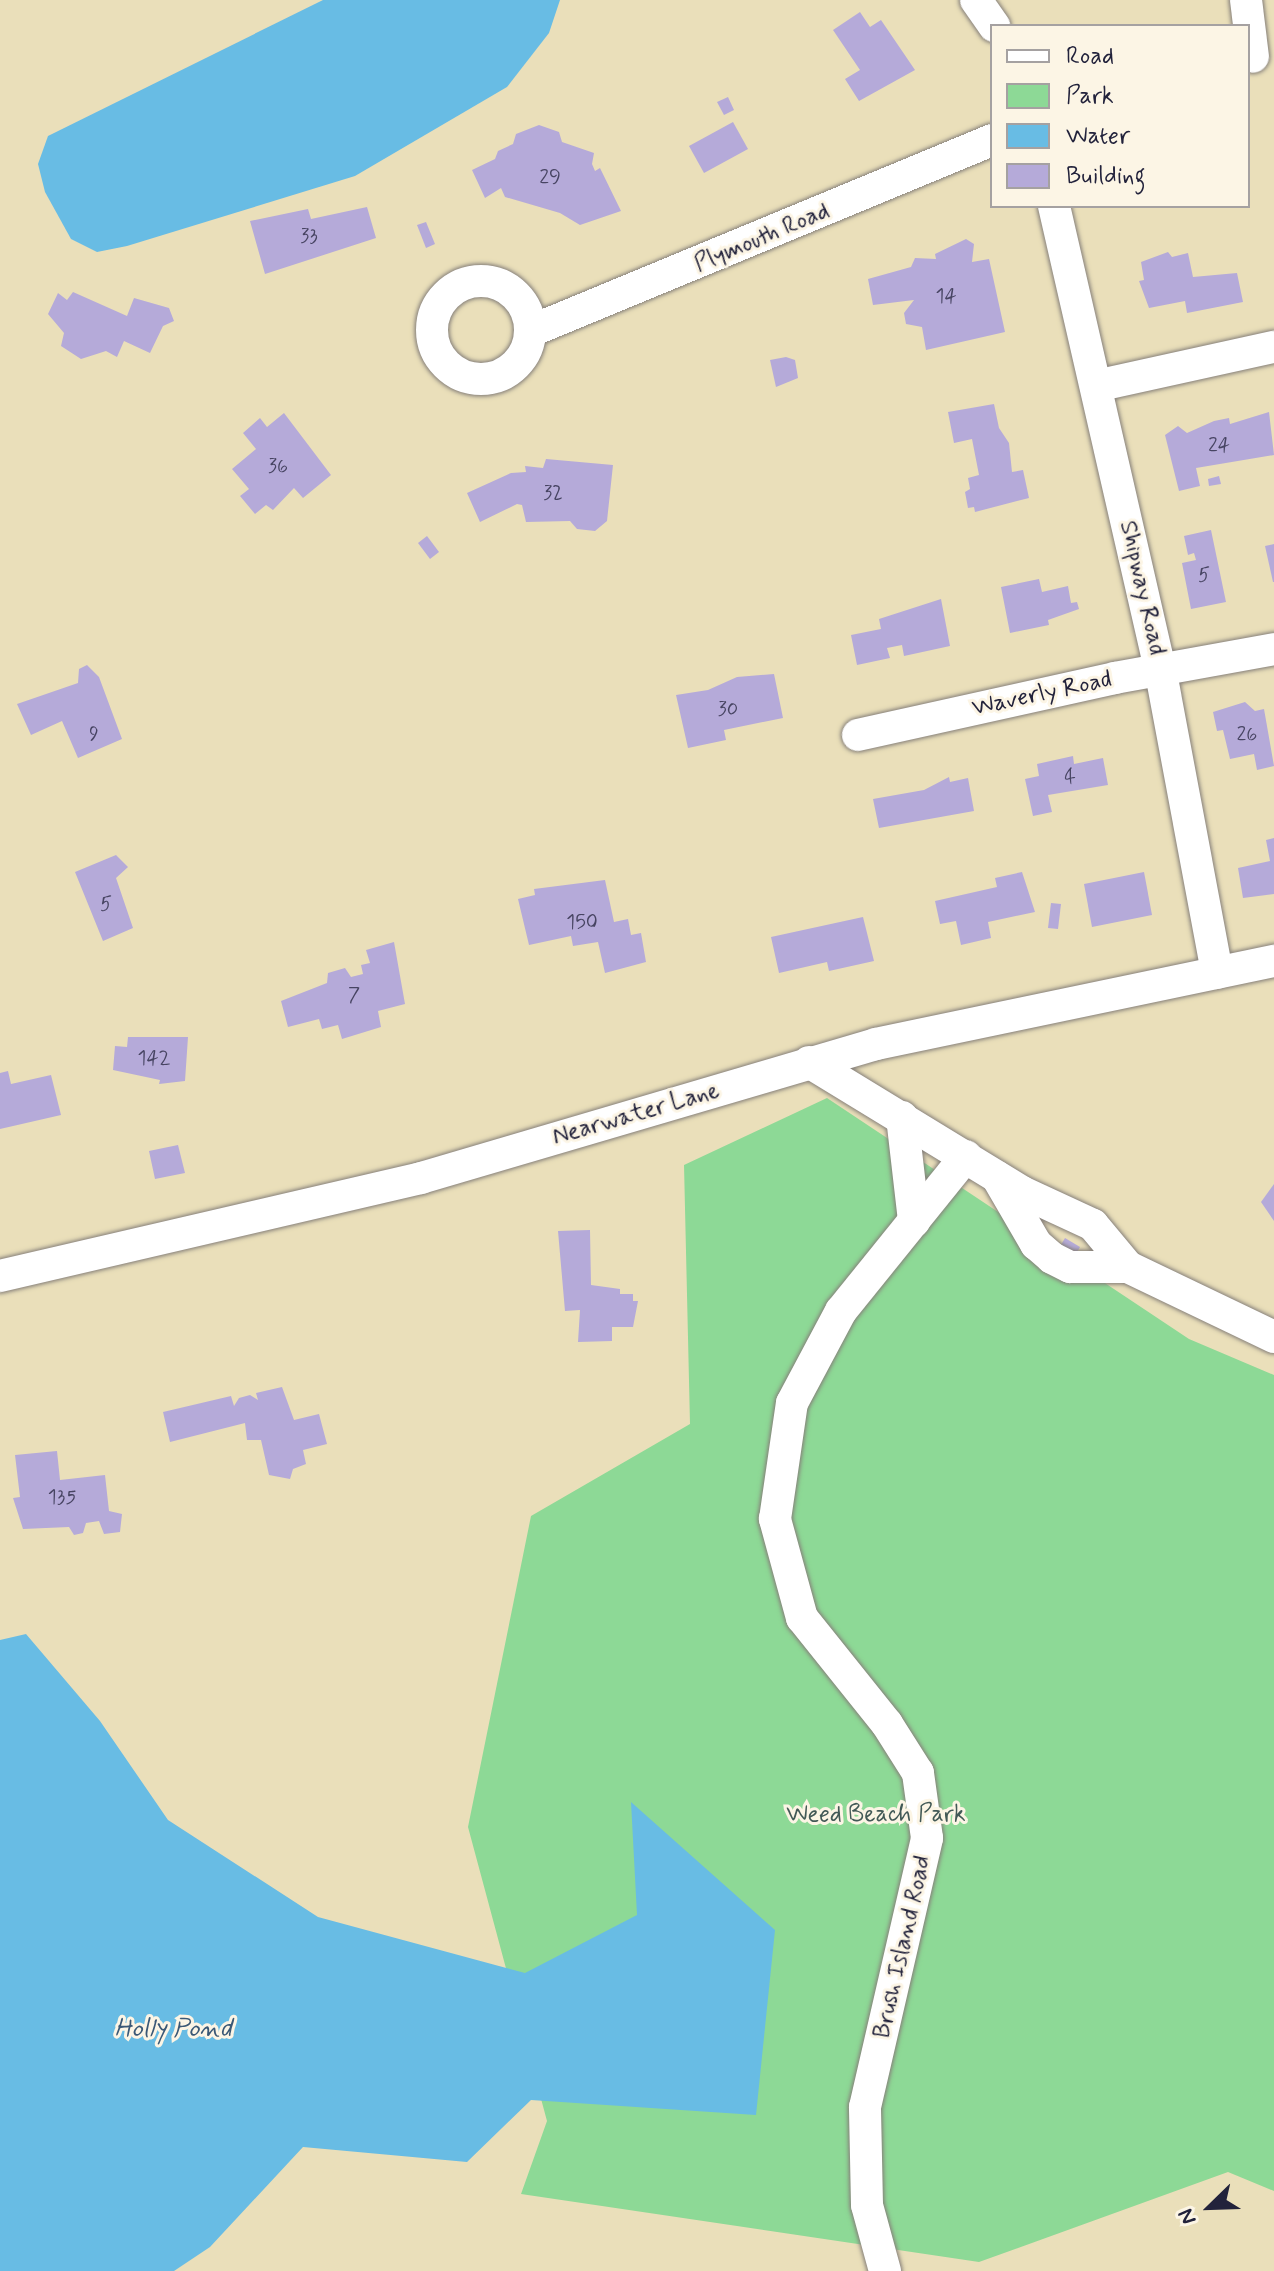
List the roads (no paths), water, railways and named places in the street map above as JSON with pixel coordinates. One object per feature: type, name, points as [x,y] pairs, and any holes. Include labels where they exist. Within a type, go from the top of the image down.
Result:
[{"type":"street","points":[[976,0],[993,24]]},
{"type":"street","points":[[1246,0],[1258,56]]},
{"type":"street","name":"Plymouth Road","points":[[531,331],[990,141]]},
{"type":"street","name":"Shipway Road","points":[[1054,208],[1161,673],[1217,973]]},
{"type":"street","points":[[1096,386],[1274,347]]},
{"type":"street","name":"Waverly Road","points":[[858,735],[1115,678],[1161,673],[1274,649]]},
{"type":"street","name":"Nearwater Lane","points":[[0,1276],[421,1178],[809,1062],[1274,961]]},
{"type":"street","points":[[809,1062],[997,1177],[1093,1225],[1128,1267],[1274,1337]]},
{"type":"street","points":[[902,1117],[914,1221]]},
{"type":"street","name":"Brush Island Road","points":[[885,2271],[867,2205],[865,2107],[927,1838],[918,1773],[887,1724],[802,1618],[775,1519],[792,1403],[841,1311],[966,1156]]},
{"type":"street","points":[[997,1177],[1036,1244],[1052,1258],[1070,1267],[1128,1267]]},
{"type":"water","points":[[323,0],[560,0],[549,33],[507,87],[355,176],[127,246],[97,252],[71,239],[45,192],[38,164],[48,136]]},
{"type":"water","name":"Holly Pond","points":[[26,1634],[100,1721],[168,1820],[318,1917],[525,1973],[637,1915],[631,1802],[775,1930],[756,2115],[531,2100],[467,2162],[303,2147],[210,2247],[174,2271],[0,2271],[0,1640]]},
{"type":"park label","name":"Weed Beach Park","points":[[876,1815]]}]
